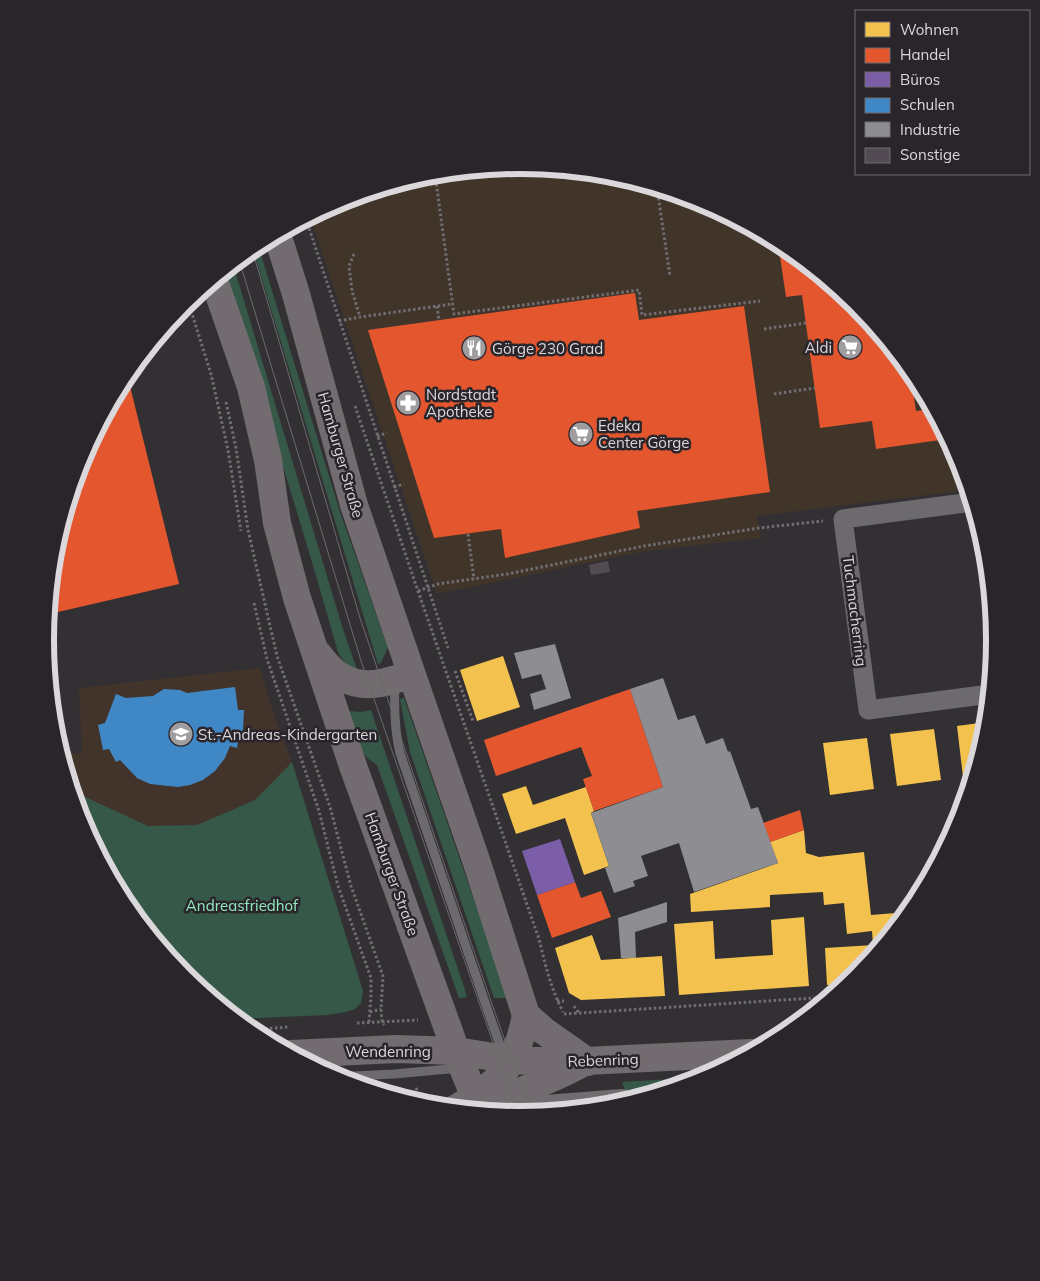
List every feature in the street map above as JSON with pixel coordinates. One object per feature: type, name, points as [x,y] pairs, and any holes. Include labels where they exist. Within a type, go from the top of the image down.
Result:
[{"type":"main road","name":"Hamburger Straße","points":[[279,242],[296,294],[399,663],[476,860],[526,1015],[521,1041],[481,1105]]},
{"type":"main road","name":"Hamburger Straße","points":[[216,287],[251,387],[268,460],[277,523],[297,598],[353,766],[500,1075],[503,1074],[493,1084],[480,1105]]},
{"type":"main road","name":"Hamburger Straße","points":[[314,649],[336,674],[350,682],[382,683],[399,663]]},
{"type":"main road","points":[[526,1015],[544,1031],[588,1062]]},
{"type":"main road","name":"Wendenring","points":[[304,1053],[382,1049],[500,1075]]},
{"type":"main road","name":"Rebenring","points":[[481,1105],[500,1075],[539,1062],[588,1062],[735,1054]]},
{"type":"main road","points":[[500,1075],[547,1080],[588,1062]]},
{"type":"main road","name":"Rebenring","points":[[500,1075],[555,1105]]},
{"type":"main road","points":[[547,1080],[543,1094],[549,1102],[555,1105]]},
{"type":"street","points":[[843,519],[965,503]]},
{"type":"street","name":"Tuchmacherring","points":[[843,519],[868,710],[983,695]]},
{"type":"lane","points":[[355,1076],[394,1074],[500,1075],[490,1017],[396,736],[394,720],[399,663]]},
{"type":"path","points":[[436,182],[454,314],[639,290],[642,315],[760,301]]},
{"type":"path","points":[[658,195],[670,276]]},
{"type":"path","points":[[308,225],[448,648]]},
{"type":"path","points":[[354,254],[349,266],[352,291],[360,317]]},
{"type":"path","points":[[339,321],[452,304]]},
{"type":"path","points":[[437,306],[439,320]]},
{"type":"path","points":[[191,310],[211,374],[228,450],[241,531]]},
{"type":"path","points":[[764,329],[806,323]]},
{"type":"path","points":[[774,394],[815,388]]},
{"type":"path","points":[[355,405],[538,939],[557,1001],[564,1014],[819,998]]},
{"type":"path","points":[[377,436],[386,433]]},
{"type":"path","points":[[394,487],[404,484]]},
{"type":"path","points":[[418,591],[438,584],[507,574],[644,546],[759,528],[843,519]]},
{"type":"path","points":[[468,534],[474,579]]},
{"type":"path","points":[[254,603],[266,659],[319,811],[338,886],[371,978],[369,1022]]},
{"type":"path","points":[[455,671],[472,721]]},
{"type":"path","points":[[557,1001],[564,1001]]},
{"type":"path","points":[[574,1006],[578,1013]]},
{"type":"path","points":[[370,1012],[381,1009]]},
{"type":"shaded area","points":[[520,174],[581,178],[611,183],[670,199],[726,222],[753,237],[804,271],[850,311],[871,333],[908,381],[924,407],[951,462],[962,491],[757,516],[761,538],[645,551],[437,594],[312,223],[370,199],[429,183],[459,178]]},
{"type":"shaded area","name":"St.-Andreas-Kindergarten","points":[[260,668],[274,715],[292,762],[255,800],[197,825],[148,826],[84,797],[84,805],[68,753],[82,753],[79,688]]},
{"type":"green space","points":[[261,253],[341,515],[388,647],[381,663],[378,664],[255,257]]},
{"type":"green space","points":[[235,272],[357,670],[346,663],[338,652],[252,368],[223,282]]},
{"type":"green space","points":[[404,698],[508,998],[494,998],[410,752],[400,699]]},
{"type":"green space","points":[[371,710],[467,997],[459,998],[377,765],[366,757],[361,749],[348,711],[361,712]]},
{"type":"green space","name":"Andreasfriedhof","points":[[292,762],[363,991],[361,1003],[355,1009],[327,1015],[248,1018],[236,1010],[190,970],[169,948],[132,900],[102,847],[83,803],[83,796],[148,826],[197,825],[255,800]]},
{"type":"green space","points":[[679,1079],[649,1089],[625,1090],[622,1082]]},
{"type":"building: Wohnen","points":[[503,656],[520,707],[477,721],[460,670]]},
{"type":"building: Wohnen","points":[[978,723],[966,777],[963,777],[957,726]]},
{"type":"building: Wohnen","points":[[934,729],[941,780],[897,786],[890,734]]},
{"type":"building: Wohnen","points":[[867,738],[874,789],[830,795],[823,743]]},
{"type":"building: Wohnen","points":[[526,786],[533,805],[586,787],[594,811],[591,813],[609,866],[584,875],[565,818],[516,834],[502,794]]},
{"type":"building: Wohnen","points":[[804,830],[806,853],[819,857],[864,852],[871,915],[898,913],[871,948],[834,985],[827,985],[825,948],[873,945],[872,931],[847,934],[844,903],[824,905],[823,892],[770,895],[770,907],[691,912],[690,894],[778,863],[770,842]]},
{"type":"building: Wohnen","points":[[804,917],[809,986],[679,995],[674,924],[713,921],[715,959],[773,955],[771,920]]},
{"type":"building: Wohnen","points":[[592,935],[601,960],[662,956],[665,996],[581,1000],[569,993],[555,948]]},
{"type":"building: Handel","name":"Aldi","points":[[780,253],[827,290],[871,333],[908,381],[913,389],[916,411],[925,410],[940,440],[876,449],[872,421],[820,428],[802,295],[786,297]]},
{"type":"building: Handel","name":"Edeka Center Görge","points":[[635,293],[639,320],[744,306],[770,492],[637,511],[640,528],[505,558],[501,529],[434,538],[368,330]]},
{"type":"building: Handel","points":[[130,385],[179,584],[58,612],[55,608],[58,580],[63,550],[78,491],[102,434]]},
{"type":"building: Handel","points":[[630,689],[663,787],[594,811],[583,779],[592,776],[581,747],[496,776],[484,740]]},
{"type":"building: Handel","points":[[800,810],[804,830],[770,842],[763,823]]},
{"type":"building: Handel","points":[[575,882],[581,898],[601,891],[611,917],[552,938],[537,895]]},
{"type":"building: Büros","points":[[560,839],[575,882],[537,895],[522,851]]},
{"type":"building: Schulen","points":[[235,687],[238,710],[244,710],[243,731],[239,732],[237,748],[230,746],[225,758],[215,771],[203,780],[178,787],[150,784],[137,778],[120,760],[116,762],[109,749],[103,750],[98,725],[105,723],[116,694],[126,698],[153,696],[164,689],[180,690],[187,693]]},
{"type":"building: Industrie","points":[[555,644],[571,698],[534,710],[530,694],[546,689],[541,674],[522,679],[514,653]]},
{"type":"building: Industrie","points":[[663,678],[678,720],[695,715],[706,744],[723,738],[728,752],[730,751],[751,809],[758,807],[778,863],[694,892],[679,843],[641,856],[648,876],[633,881],[635,886],[614,893],[605,868],[609,866],[591,813],[663,787],[630,689]]},
{"type":"building: Industrie","points":[[667,902],[667,922],[635,932],[636,958],[621,958],[618,918]]},
{"type":"building: Sonstige","points":[[608,561],[610,572],[591,575],[589,565]]},
{"type":"tram line","points":[[255,258],[360,618],[528,1107]]},
{"type":"tram line","points":[[241,267],[362,664],[515,1107]]},
{"type":"place","name":"Aldi","points":[[850,347]]},
{"type":"place","name":"Görge 230 Grad","points":[[474,348]]},
{"type":"place","name":"Nordstadt Apotheke","points":[[408,403]]},
{"type":"place","name":"Edeka Center Görge","points":[[581,434]]},
{"type":"place","name":"St.-Andreas-Kindergarten","points":[[181,734]]}]
